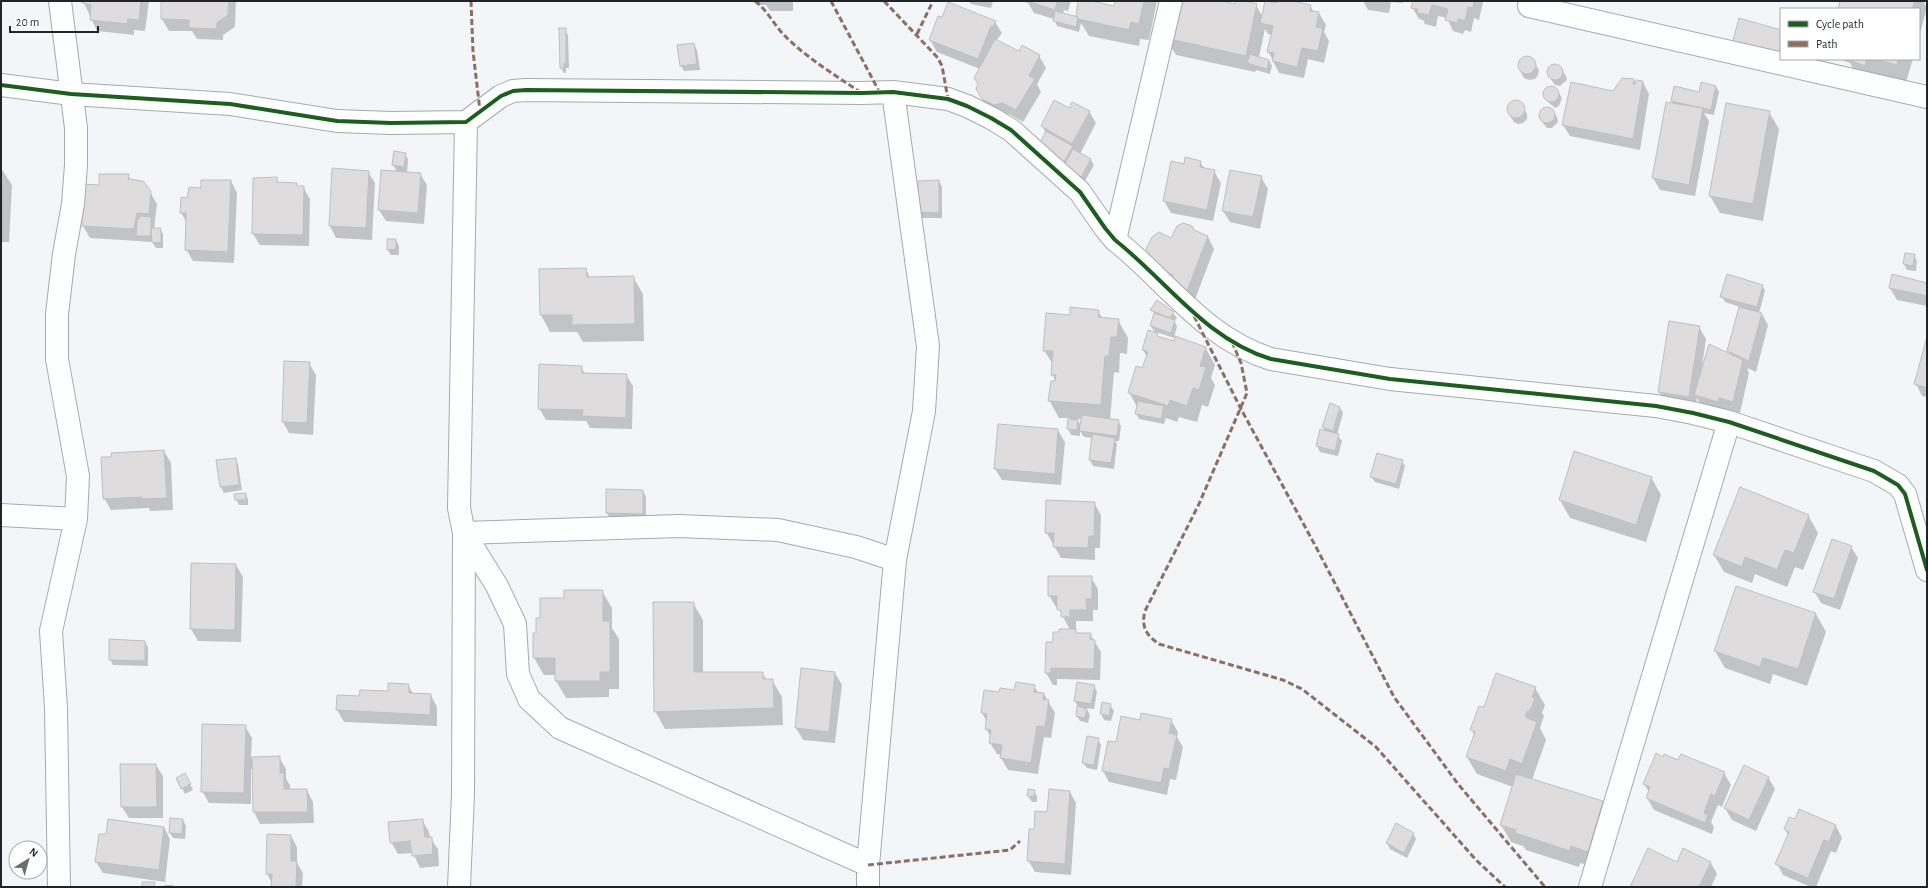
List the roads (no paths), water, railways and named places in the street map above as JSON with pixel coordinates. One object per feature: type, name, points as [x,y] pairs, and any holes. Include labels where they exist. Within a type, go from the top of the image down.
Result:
[{"type":"street","points":[[59,887],[56,708],[51,631],[76,519],[78,476],[56,359],[57,314],[64,254],[73,204],[76,165],[76,128],[60,1]]},
{"type":"street","points":[[1115,240],[1171,1]]},
{"type":"street","points":[[1529,6],[1927,97]]},
{"type":"street","points":[[1,85],[71,94],[230,104],[337,121],[391,124],[466,122],[501,96],[513,91],[526,90],[893,92],[948,99],[973,109],[1011,130],[1080,192],[1115,240],[1192,313],[1231,340],[1264,356],[1390,379],[1656,406],[1729,422],[1874,471],[1898,485],[1905,494],[1927,570]]},
{"type":"street","points":[[868,887],[868,865],[895,560],[924,411],[928,346],[893,92]]},
{"type":"street","points":[[459,887],[463,794],[464,532],[459,508],[459,489],[466,122]]},
{"type":"street","points":[[1590,887],[1729,422]]},
{"type":"street","points":[[1,515],[76,519]]},
{"type":"street","points":[[464,532],[679,526],[778,530],[856,547],[895,560]]},
{"type":"street","points":[[464,532],[500,591],[515,624],[518,674],[529,699],[560,728],[868,865]]}]
